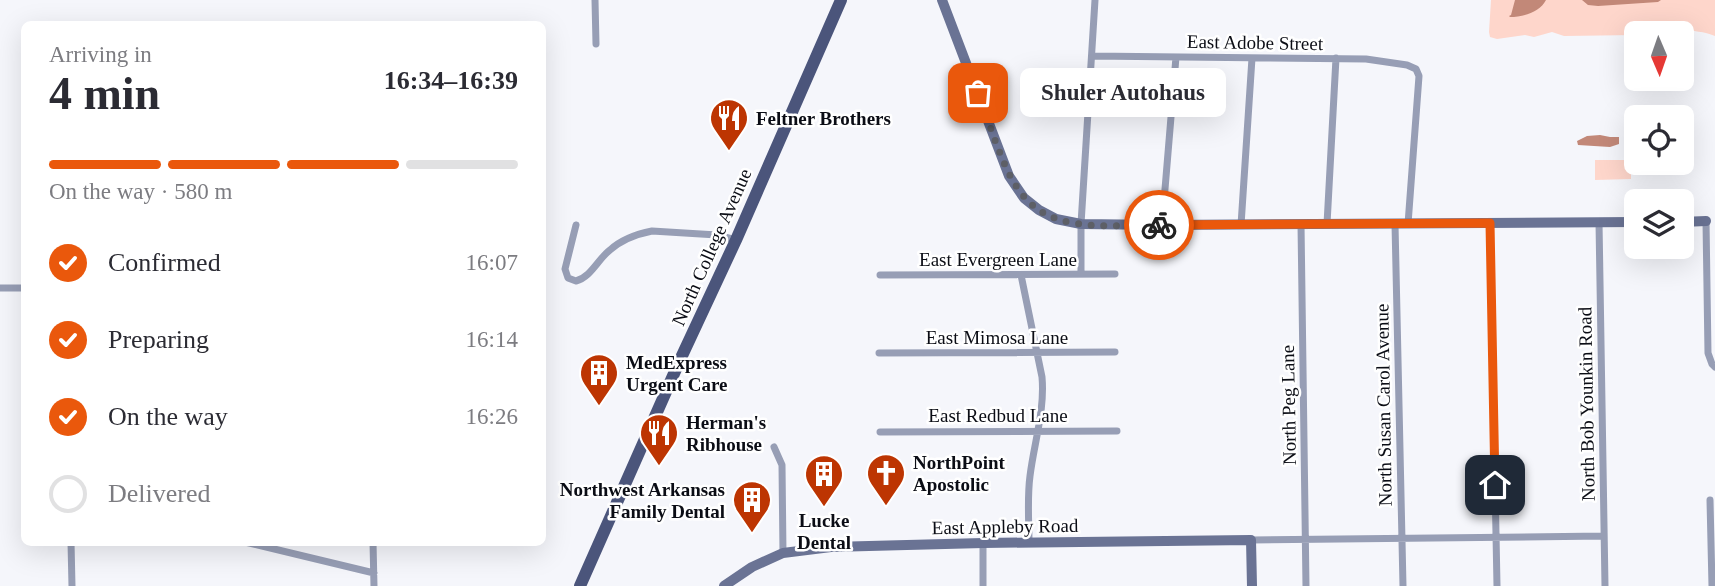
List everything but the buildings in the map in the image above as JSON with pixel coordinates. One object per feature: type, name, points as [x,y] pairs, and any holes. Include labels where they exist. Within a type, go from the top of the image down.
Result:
[{"type":"main road","name":"North College Avenue","points":[[580,586],[841,0]]},
{"type":"street","points":[[595,0],[596,44]]},
{"type":"street","points":[[942,0],[1014,184],[1024,198],[1039,211],[1055,219],[1081,224],[1162,225],[1624,222]]},
{"type":"street","points":[[1081,274],[1081,224],[1095,0]]},
{"type":"street","name":"East Adobe Street","points":[[1092,56],[1336,58],[1376,60],[1412,66],[1419,76],[1408,224]]},
{"type":"street","points":[[1162,225],[1176,57]]},
{"type":"street","points":[[1241,225],[1251,58]]},
{"type":"street","points":[[1327,224],[1336,58]]},
{"type":"street","points":[[1694,222],[1706,221],[1708,353],[1715,367]]},
{"type":"street","name":"North Bob Younkin Road","points":[[1599,222],[1605,586]]},
{"type":"street","points":[[1490,223],[1497,586]]},
{"type":"street","name":"North Peg Lane","points":[[1301,224],[1306,586]]},
{"type":"street","name":"North Susan Carol Avenue","points":[[1395,224],[1403,586]]},
{"type":"street","points":[[576,225],[565,269],[568,278],[576,281],[586,276],[609,250],[641,233],[652,231],[717,235],[736,240]]},
{"type":"street","name":"East Evergreen Lane","points":[[880,275],[1115,274]]},
{"type":"street","points":[[1021,275],[1042,377],[1043,399],[1029,483],[1029,543]]},
{"type":"street","points":[[0,288],[21,288]]},
{"type":"street","name":"East Mimosa Lane","points":[[879,354],[1115,352]]},
{"type":"street","name":"East Redbud Lane","points":[[880,432],[1117,430]]},
{"type":"street","points":[[774,447],[782,466],[783,553]]},
{"type":"street","points":[[1710,500],[1712,586]]},
{"type":"street","points":[[1252,586],[1251,540],[1604,536]]},
{"type":"street","name":"East Appleby Road","points":[[724,586],[752,567],[783,553],[839,546],[1251,540]]},
{"type":"street","points":[[983,543],[983,586]]},
{"type":"street","points":[[71,546],[72,586]]},
{"type":"street","points":[[262,546],[374,573]]},
{"type":"street","points":[[373,546],[374,586]]},
{"type":"shaded area","points":[[1491,0],[1715,0],[1715,36],[1694,32],[1694,21],[1624,21],[1624,35],[1564,36],[1552,32],[1534,37],[1525,35],[1497,39],[1490,37]]},
{"type":"shaded area","points":[[1515,0],[1546,0],[1540,8],[1531,13],[1510,17]]},
{"type":"shaded area","points":[[1582,0],[1661,0],[1598,6],[1588,5]]},
{"type":"shaded area","points":[[1587,136],[1619,137],[1619,144],[1610,147],[1578,145],[1577,141]]},
{"type":"shaded area","points":[[1595,160],[1624,160],[1624,175],[1631,175],[1631,179],[1595,180]]},
{"type":"way so far","points":[[978,93],[1009,176],[1018,191],[1039,211],[1055,219],[1081,224],[1159,225]]},
{"type":"place","name":"Shuler Autohaus","points":[[978,93]]},
{"type":"place","name":"Feltner Brothers","points":[[729,152]]},
{"type":"place","name":"MedExpress Urgent Care","points":[[599,407]]},
{"type":"place","name":"Herman's Ribhouse","points":[[659,467]]},
{"type":"place","name":"NorthPoint Apostolic","points":[[886,507]]},
{"type":"place","name":"Lucke Dental","points":[[824,508]]},
{"type":"place","name":"Northwest Arkansas Family Dental","points":[[752,534]]},
{"type":"route","points":[[1159,225],[1490,223],[1495,485]]}]
